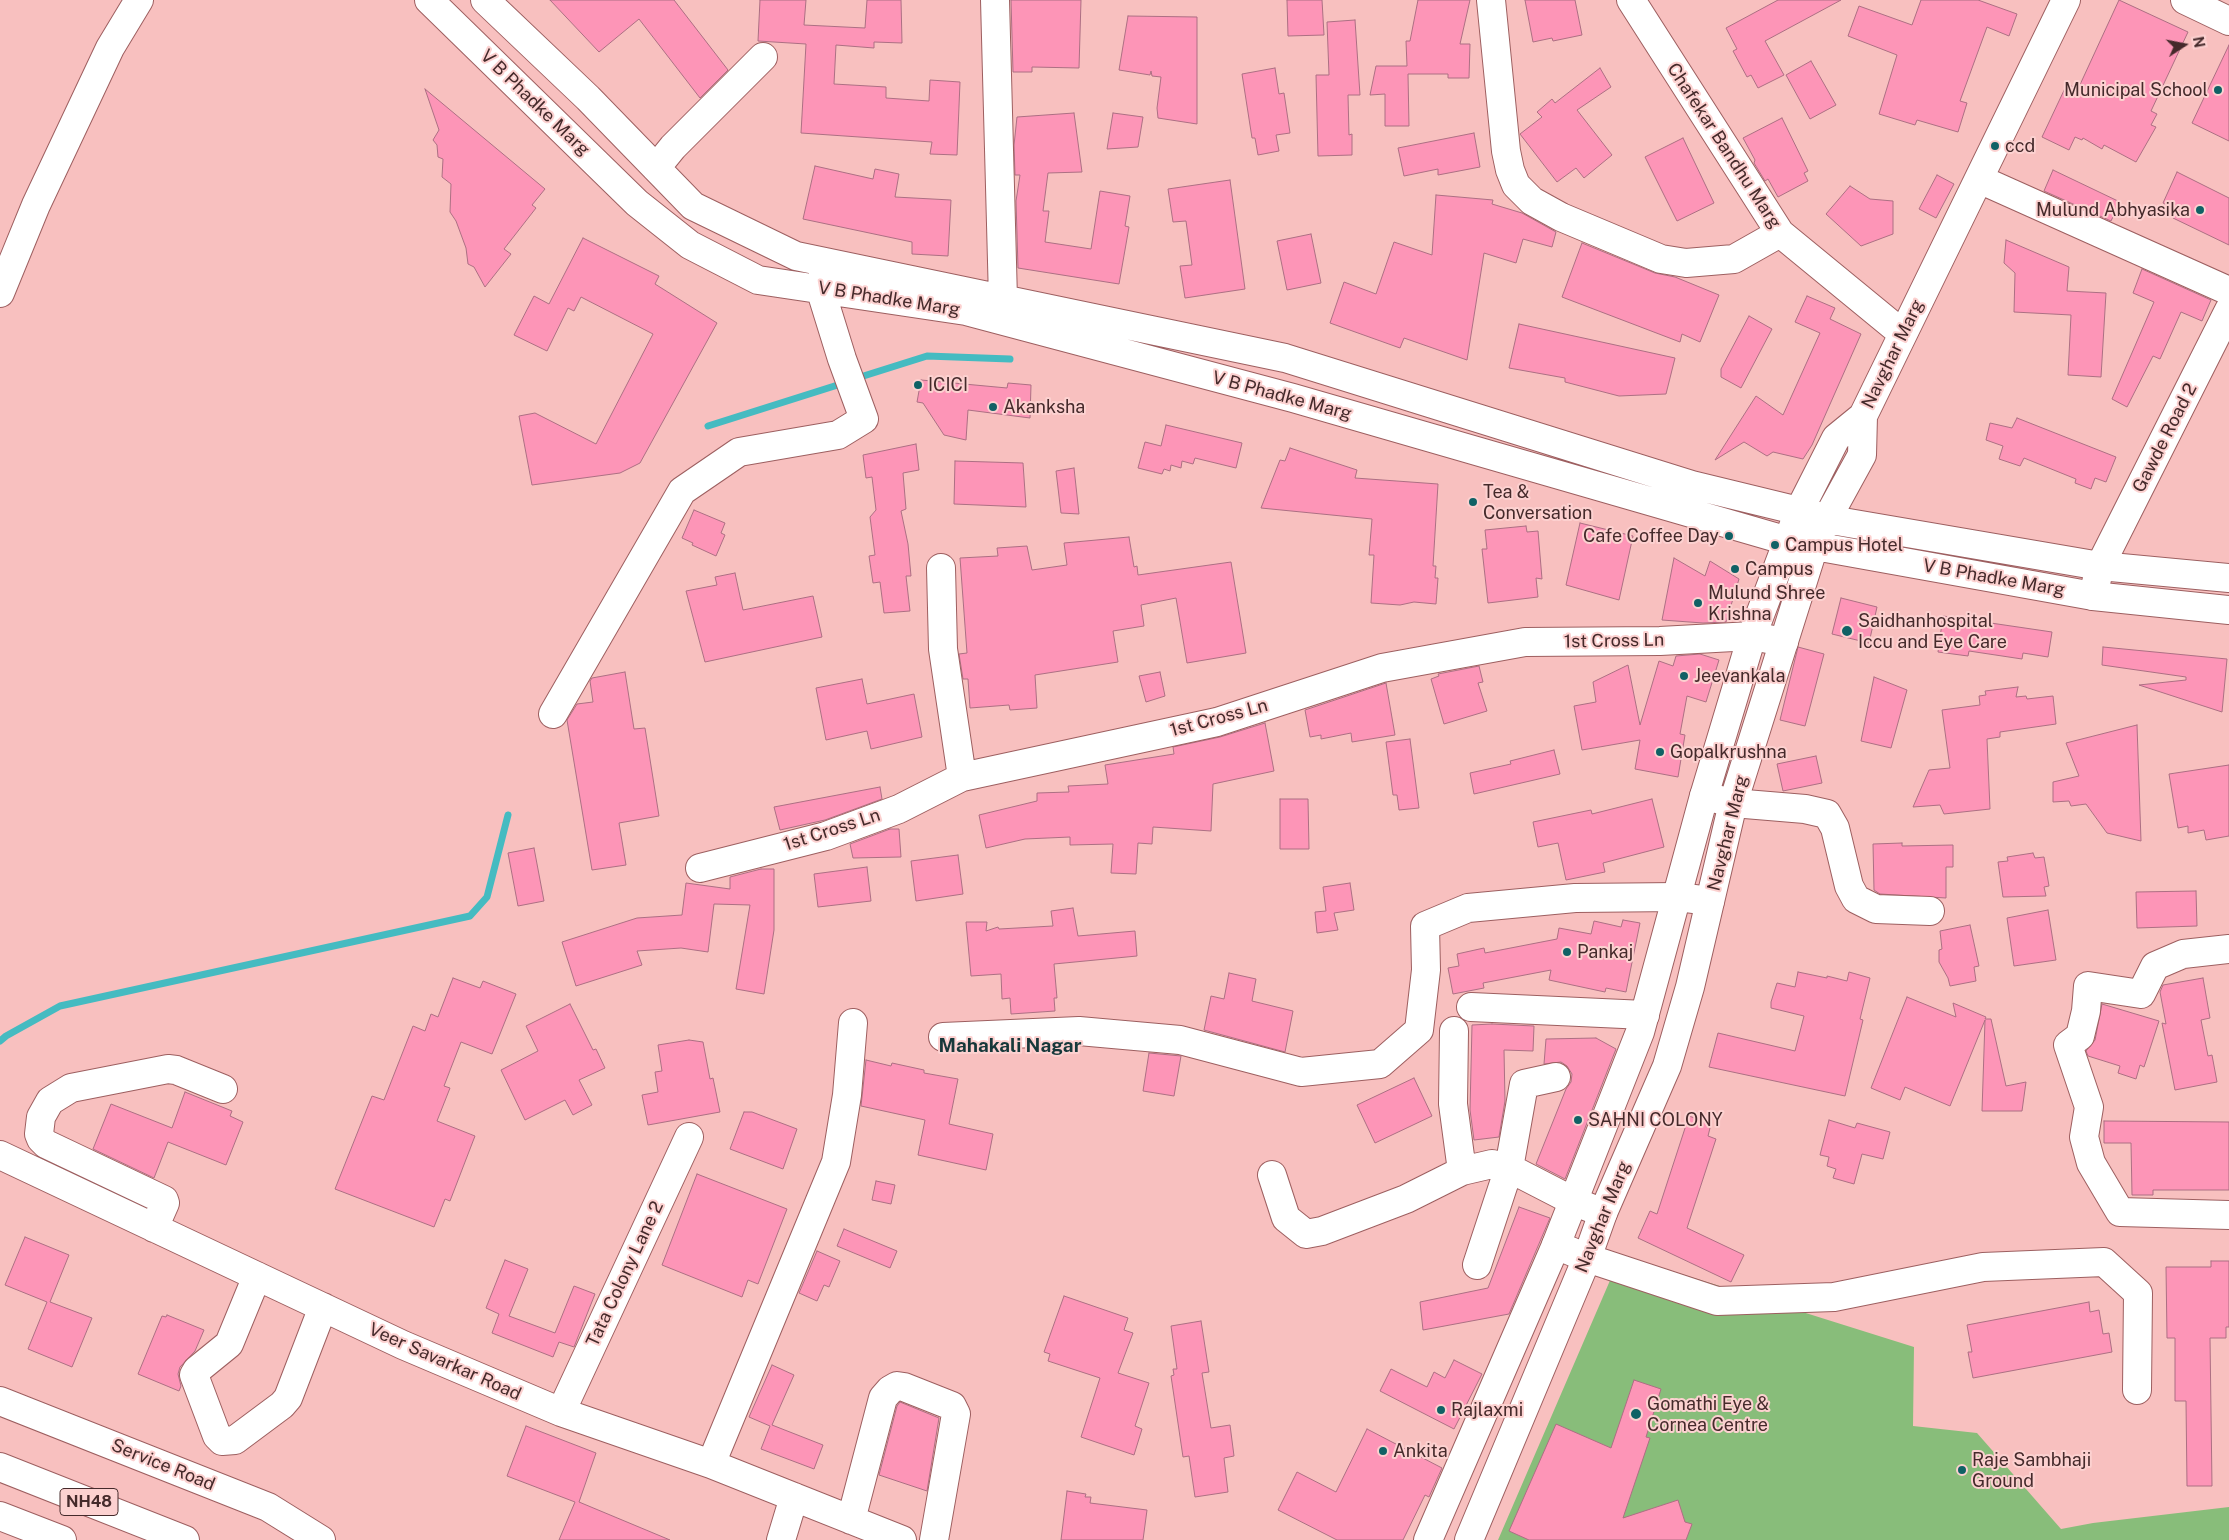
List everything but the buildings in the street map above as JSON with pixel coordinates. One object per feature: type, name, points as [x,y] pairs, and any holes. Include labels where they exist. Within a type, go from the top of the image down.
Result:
[{"type":"main road","points":[[0,293],[36,205],[110,48],[139,0]]},
{"type":"main road","name":"V B Phadke Marg","points":[[429,0],[637,203],[690,245],[758,280],[823,275],[966,311],[999,309],[1285,358],[1692,486],[1847,523],[2100,566],[2229,578]]},
{"type":"main road","name":"V B Phadke Marg","points":[[485,0],[588,98],[693,206],[796,256],[823,275]]},
{"type":"main road","points":[[995,0],[999,309]]},
{"type":"main road","points":[[1491,0],[1506,151],[1510,170],[1516,185],[1532,201],[1561,217],[1660,259],[1686,263],[1734,259],[1780,233]]},
{"type":"main road","name":"Chafekar Bandhu Marg","points":[[1631,0],[1780,233],[1903,334]]},
{"type":"main road","name":"Navghar Marg","points":[[1469,1540],[1587,1258],[1603,1213],[1667,1066],[1690,987],[1733,803],[1814,546],[1862,455],[1863,416],[2066,0]]},
{"type":"main road","points":[[2185,0],[2229,20]]},
{"type":"main road","points":[[656,168],[673,147],[763,56]]},
{"type":"main road","points":[[1979,179],[2229,291]]},
{"type":"main road","points":[[552,714],[682,491],[739,452],[838,435],[864,419],[857,405],[842,359],[823,275]]},
{"type":"main road","name":"V B Phadke Marg","points":[[999,309],[1293,398],[1788,541],[2093,596],[2229,610]]},
{"type":"main road","name":"Gawde Road 2","points":[[2093,596],[2100,566],[2229,310]]},
{"type":"main road","points":[[1428,1540],[1556,1245],[1640,1032],[1704,796],[1752,636],[1799,511],[1836,438],[1863,416]]},
{"type":"main road","points":[[941,568],[943,649],[962,777]]},
{"type":"main road","name":"1st Cross Ln","points":[[700,868],[826,836],[899,809],[962,777],[1217,722],[1382,668],[1525,642],[1660,641],[1752,636],[1784,642]]},
{"type":"main road","points":[[1727,721],[1756,730]]},
{"type":"main road","points":[[1704,796],[1733,803],[1805,809],[1827,814],[1835,828],[1849,886],[1856,899],[1876,908],[1930,911]]},
{"type":"main road","points":[[943,1037],[1079,1031],[1180,1040],[1301,1072],[1380,1064],[1419,1030],[1426,970],[1425,926],[1468,908],[1575,898],[1678,897],[1710,901]]},
{"type":"main road","points":[[2229,949],[2183,954],[2155,966],[2141,994],[2088,986],[2086,1011],[2080,1036],[2068,1045],[2089,1107],[2084,1137],[2091,1163],[2120,1212],[2229,1215]]},
{"type":"main road","points":[[1471,1007],[1645,1015]]},
{"type":"main road","points":[[712,1464],[836,1162],[847,1095],[853,1023]]},
{"type":"main road","points":[[1454,1031],[1453,1104],[1462,1171]]},
{"type":"main road","points":[[154,1228],[162,1211],[164,1200],[46,1144],[41,1140],[39,1134],[41,1117],[50,1101],[71,1088],[168,1069],[176,1070],[223,1089]]},
{"type":"main road","points":[[1477,1264],[1509,1168],[1524,1084],[1556,1077]]},
{"type":"main road","name":"Tata Colony Lane 2","points":[[561,1412],[688,1137]]},
{"type":"main road","name":"Veer Savarkar Road","points":[[0,1155],[403,1345],[561,1412],[712,1464],[794,1497],[844,1525],[896,1539]]},
{"type":"main road","points":[[1272,1176],[1286,1218],[1306,1234],[1322,1232],[1406,1199],[1462,1171],[1492,1164],[1509,1168],[1573,1201],[1603,1213]]},
{"type":"main road","points":[[90,1197],[102,1169]]},
{"type":"main road","points":[[128,1216],[141,1188]]},
{"type":"main road","points":[[1556,1245],[1587,1258],[1718,1301],[1834,1297],[1983,1267],[2104,1262],[2138,1293],[2137,1390]]},
{"type":"main road","points":[[257,1276],[229,1344],[197,1370],[194,1375],[217,1436],[222,1440],[235,1440],[282,1405],[288,1398],[323,1307]]},
{"type":"main road","points":[[1524,1320],[1555,1334]]},
{"type":"main road","points":[[844,1525],[884,1398],[890,1390],[897,1386],[904,1387],[952,1406],[956,1414],[934,1540]]},
{"type":"main road","name":"Service Road","points":[[0,1400],[268,1507],[321,1540]]},
{"type":"main road","name":"NH48","points":[[0,1467],[185,1539]]},
{"type":"main road","points":[[781,1540],[794,1497]]},
{"type":"main road","points":[[1446,1499],[1480,1513]]},
{"type":"main road","name":"NH48","points":[[0,1516],[62,1540]]},
{"type":"green space","points":[[1621,1255],[1914,1347],[1913,1426],[1977,1433],[2061,1529],[2093,1523],[2229,1507],[2229,1540],[1498,1540]]},
{"type":"waterway","points":[[854,379],[927,356],[1010,359]]},
{"type":"waterway","points":[[708,426],[844,383]]},
{"type":"waterway","points":[[0,1041],[60,1006],[470,916],[487,897],[508,815]]},
{"type":"place","name":"Municipal School","points":[[2218,90]]},
{"type":"place","name":"ccd","points":[[1995,146]]},
{"type":"place","name":"Mulund Abhyasika","points":[[2200,210]]},
{"type":"place","name":"ICICI","points":[[918,385]]},
{"type":"place","name":"Akanksha","points":[[993,407]]},
{"type":"place","name":"Tea & Conversation","points":[[1473,502]]},
{"type":"place","name":"Cafe Coffee Day","points":[[1729,536]]},
{"type":"place","name":"Campus Hotel","points":[[1775,545]]},
{"type":"place","name":"Campus","points":[[1735,569]]},
{"type":"place","name":"Mulund Shree Krishna","points":[[1698,603]]},
{"type":"place","name":"Saidhanhospital Iccu and Eye Care","points":[[1847,631]]},
{"type":"place","name":"Jeevankala","points":[[1684,676]]},
{"type":"place","name":"Gopalkrushna","points":[[1660,752]]},
{"type":"place","name":"Pankaj","points":[[1567,952]]},
{"type":"place","name":"SAHNI COLONY","points":[[1578,1120]]},
{"type":"place","name":"Rajlaxmi","points":[[1441,1410]]},
{"type":"place","name":"Gomathi Eye & Cornea Centre","points":[[1636,1414]]},
{"type":"place","name":"Ankita","points":[[1383,1451]]},
{"type":"place","name":"Raje Sambhaji Ground","points":[[1962,1470]]},
{"type":"district","name":"Mahakali Nagar","points":[[1010,1046]]}]
